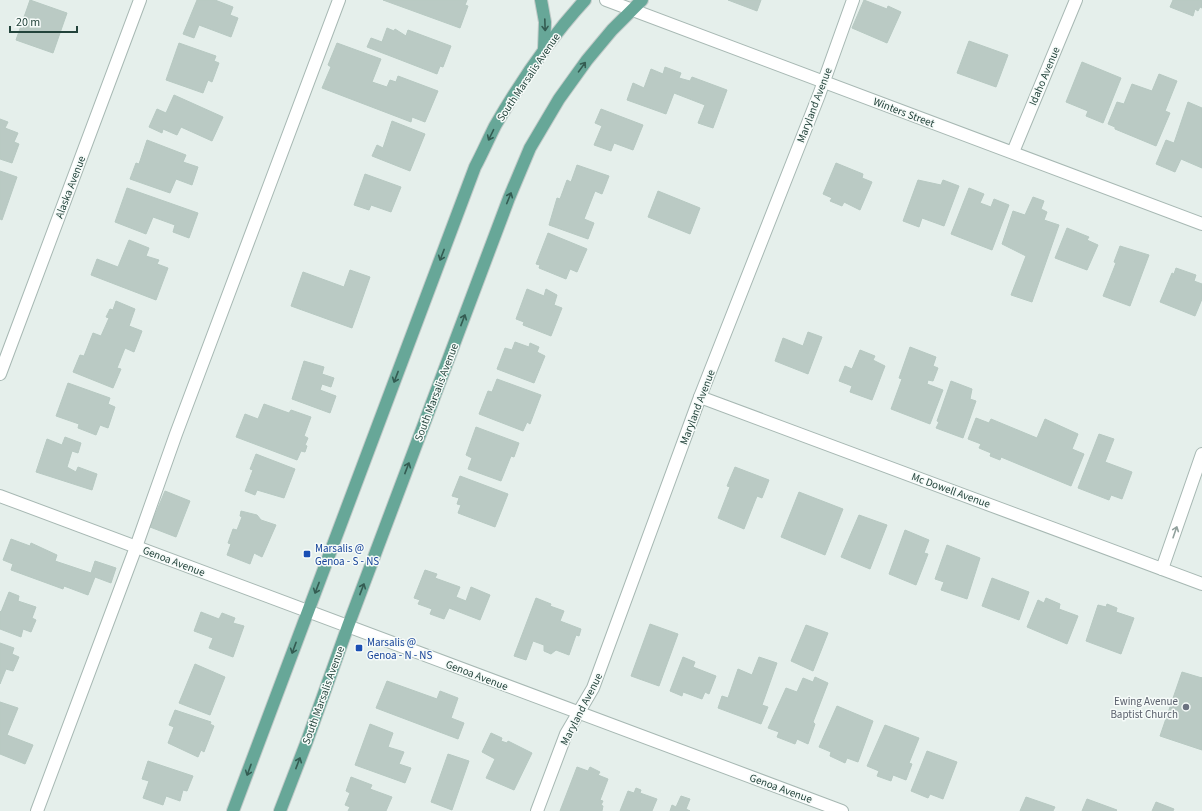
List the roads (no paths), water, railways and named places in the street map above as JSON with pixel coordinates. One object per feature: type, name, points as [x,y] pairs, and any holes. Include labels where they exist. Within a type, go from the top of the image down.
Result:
[{"type":"main road","points":[[541,0],[545,22],[544,50]]},
{"type":"main road","name":"South Marsalis Avenue","points":[[233,811],[475,167],[494,128],[518,88],[544,50],[585,0]]},
{"type":"main road","name":"South Marsalis Avenue","points":[[280,811],[509,198],[530,148],[559,99],[587,60],[612,30],[642,0]]},
{"type":"street","name":"Alaska Avenue","points":[[0,374],[140,0]]},
{"type":"street","points":[[37,811],[136,547],[176,434],[339,0]]},
{"type":"street","name":"Winters Street","points":[[606,0],[1202,224]]},
{"type":"street","name":"Maryland Avenue","points":[[537,811],[566,734],[593,688],[700,397],[823,81],[852,0]]},
{"type":"street","name":"Idaho Avenue","points":[[1013,152],[1076,0]]},
{"type":"street","name":"Mc Dowell Avenue","points":[[700,397],[1202,584]]},
{"type":"street","points":[[1162,569],[1202,454]]},
{"type":"street","name":"Genoa Avenue","points":[[0,496],[842,811]]},
{"type":"place","name":"Marsalis @ Genoa - S - NS","points":[[307,554]]},
{"type":"place","name":"Marsalis @ Genoa - N - NS","points":[[359,648]]},
{"type":"place","name":"Ewing Avenue Baptist Church","points":[[1186,707]]}]
